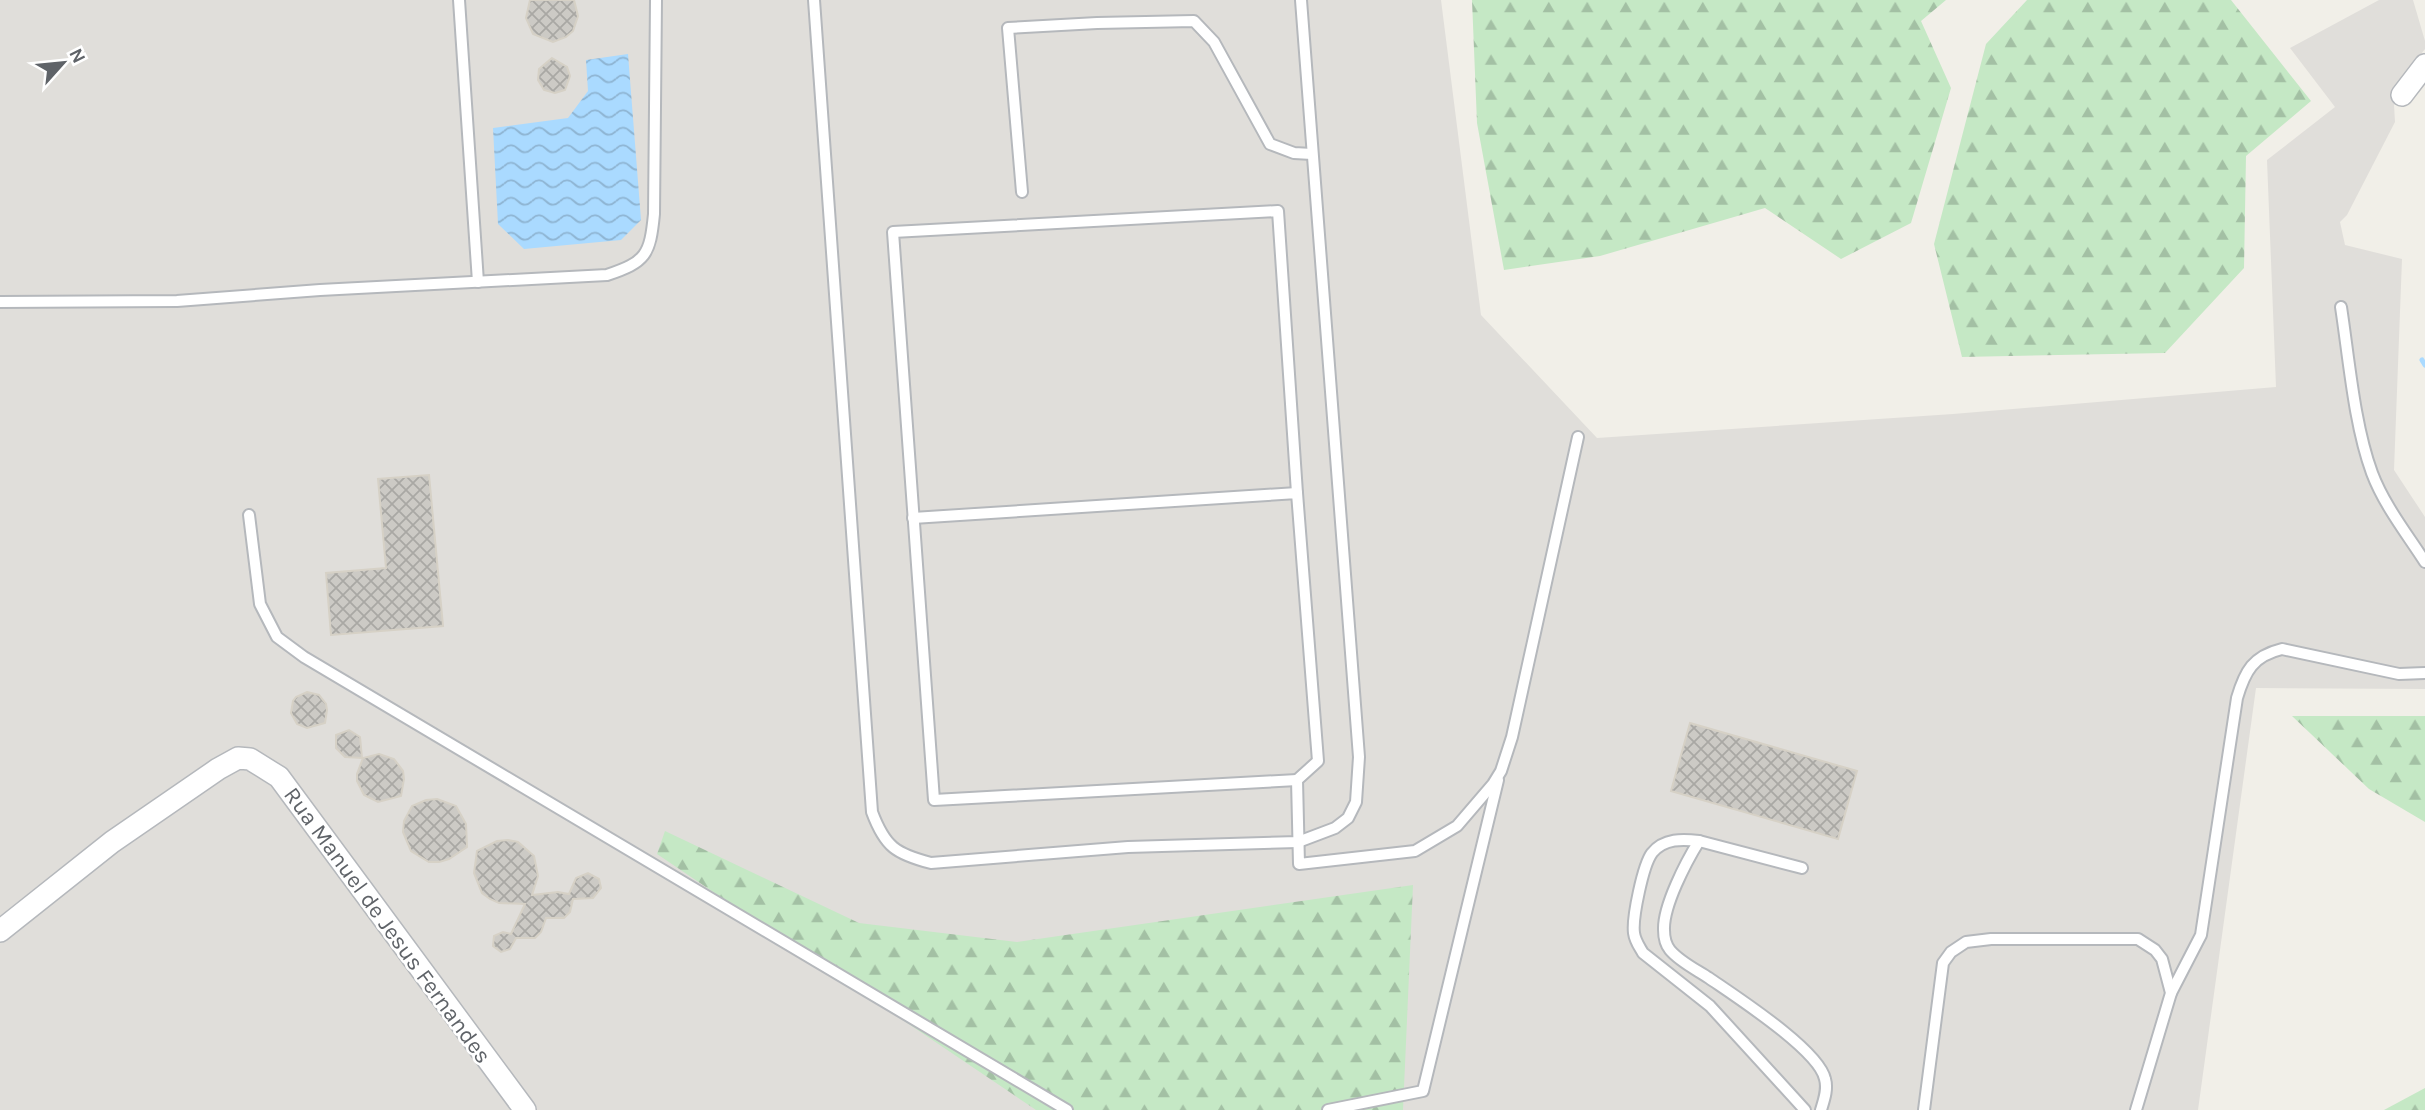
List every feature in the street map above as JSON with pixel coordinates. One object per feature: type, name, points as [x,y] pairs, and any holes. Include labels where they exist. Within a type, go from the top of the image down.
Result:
[{"type":"street","points":[[2402,95],[2425,65]]},
{"type":"street","name":"Rua Manuel de Jesus Fernandes","points":[[0,931],[112,842],[218,769],[238,758],[250,759],[279,777],[525,1110]]},
{"type":"lane","points":[[459,0],[478,282]]},
{"type":"lane","points":[[0,302],[177,301],[320,290],[607,275],[630,267],[644,256],[652,241],[656,0]]},
{"type":"lane","points":[[814,0],[872,812],[880,833],[891,847],[908,857],[931,863],[1128,847],[1298,842],[1335,828],[1348,818],[1356,802],[1359,757],[1301,0]]},
{"type":"lane","points":[[1022,192],[1008,28],[1194,21],[1214,42],[1270,144],[1294,153],[1312,154]]},
{"type":"lane","points":[[1278,211],[1318,761],[1297,780],[934,800],[914,517],[893,232],[1278,211]]},
{"type":"lane","points":[[2342,307],[2363,439],[2373,474],[2388,504],[2425,562]]},
{"type":"lane","points":[[1328,1110],[1423,1091],[1501,771],[1512,737],[1578,437]]},
{"type":"lane","points":[[914,517],[1297,493]]},
{"type":"lane","points":[[249,515],[260,604],[276,637],[304,657],[1067,1110]]},
{"type":"lane","points":[[2136,1110],[2171,993],[2201,934],[2242,680],[2265,653],[2282,649],[2399,674],[2425,673]]},
{"type":"lane","points":[[1297,780],[1300,864],[1415,851],[1457,825],[1501,771]]},
{"type":"lane","points":[[1802,868],[1699,841],[1672,841],[1653,852],[1646,863],[1634,923],[1636,943],[1643,953],[1710,1006],[1805,1110]]},
{"type":"lane","points":[[1699,841],[1680,874],[1663,929],[1671,950],[1797,1043],[1819,1064],[1826,1081],[1821,1110]]},
{"type":"lane","points":[[1924,1110],[1943,963],[1958,945],[1991,939],[2138,939],[2155,950],[2162,959],[2171,993]]},
{"type":"lane","points":[[1710,1006],[1727,990]]},
{"type":"shaded area","points":[[0,0],[1441,0],[1481,315],[1597,438],[1953,414],[2276,387],[2267,160],[2335,107],[2290,48],[2379,0],[2413,0],[2425,49],[2393,88],[2395,122],[2347,215],[2340,222],[2345,245],[2402,259],[2394,470],[2425,517],[2425,689],[2256,688],[2198,1110],[0,1110]]},
{"type":"green space","points":[[1472,0],[1946,0],[1921,21],[1951,88],[1911,223],[1841,259],[1765,208],[1600,256],[1504,270],[1477,123]]},
{"type":"green space","points":[[2027,0],[2231,0],[2311,101],[2246,156],[2244,268],[2165,353],[1962,357],[1934,244],[1986,44]]},
{"type":"green space","points":[[2292,716],[2425,716],[2425,822],[2369,789]]},
{"type":"green space","points":[[665,831],[859,923],[1017,942],[1413,885],[1403,1110],[1036,1110],[657,854]]},
{"type":"green space","points":[[2425,1088],[2425,1110],[2384,1110]]},
{"type":"water","points":[[628,54],[641,220],[621,240],[524,249],[498,224],[493,128],[568,118],[588,91],[586,60]]},
{"type":"building","points":[[530,0],[574,0],[578,16],[573,31],[553,42],[533,34],[526,18]]},
{"type":"building","points":[[552,58],[567,67],[570,76],[565,90],[555,93],[544,90],[538,80],[539,69]]},
{"type":"building","points":[[429,475],[443,626],[331,635],[326,573],[386,568],[378,479]]},
{"type":"building","points":[[307,692],[319,695],[327,710],[325,723],[307,728],[297,724],[291,713],[296,697]]},
{"type":"building","points":[[1690,723],[1857,771],[1838,839],[1671,791]]},
{"type":"building","points":[[349,730],[360,737],[362,758],[345,757],[336,748],[336,735]]},
{"type":"building","points":[[379,754],[394,759],[403,771],[404,779],[401,796],[378,802],[364,795],[357,781],[357,774],[363,758]]},
{"type":"building","points":[[437,799],[456,806],[466,824],[467,847],[449,859],[429,862],[411,851],[403,832],[404,821],[412,806]]},
{"type":"building","points":[[497,841],[518,842],[534,856],[538,876],[532,895],[558,892],[569,894],[576,878],[588,873],[599,879],[601,888],[593,898],[573,899],[570,912],[564,918],[546,918],[541,932],[535,938],[516,938],[510,949],[501,952],[493,946],[494,936],[503,932],[511,934],[525,904],[499,903],[490,899],[482,893],[474,873],[477,851]]},
{"type":"waterway","points":[[2422,360],[2425,365]]}]
